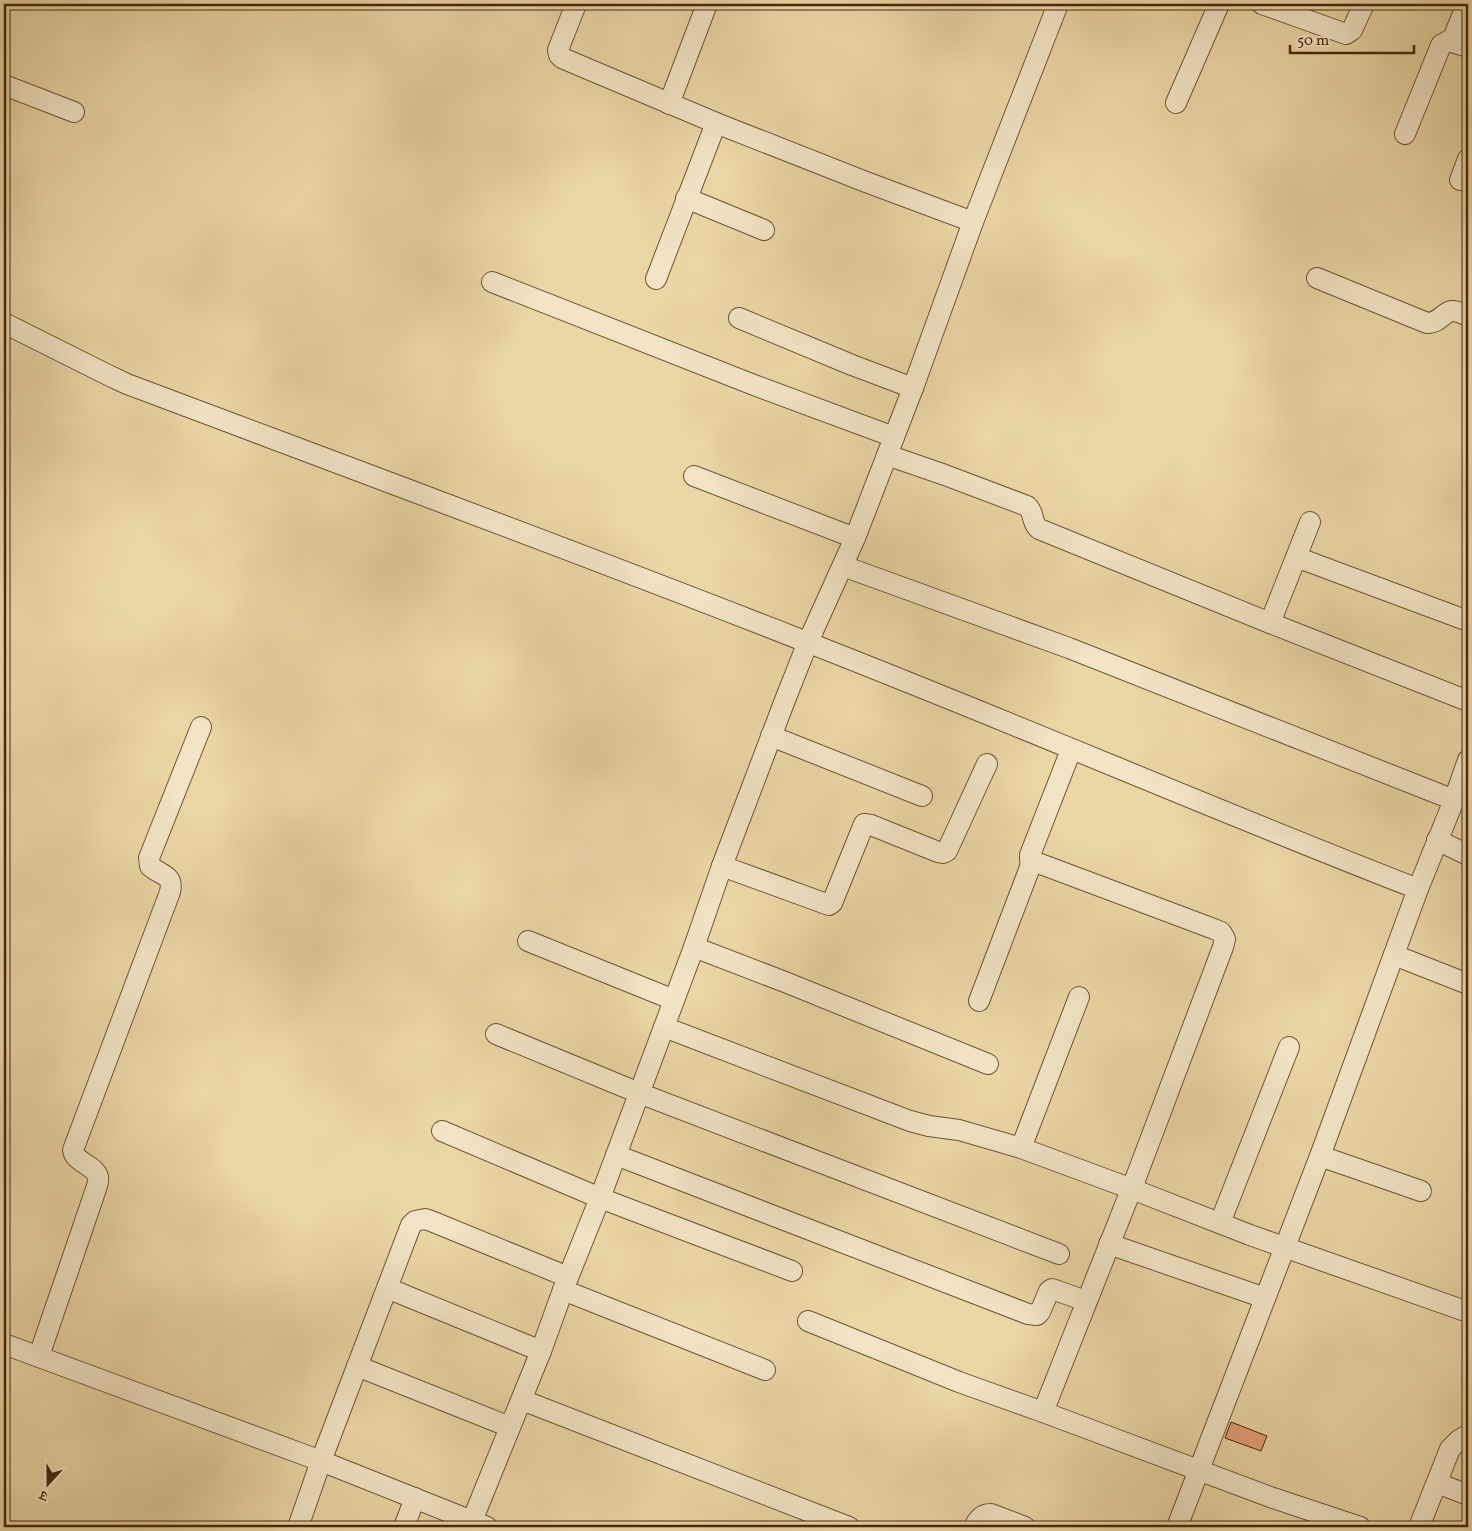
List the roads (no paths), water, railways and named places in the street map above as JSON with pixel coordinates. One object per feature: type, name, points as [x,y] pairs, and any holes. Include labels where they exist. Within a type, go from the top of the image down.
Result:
[{"type":"street","points":[[576,4],[558,50],[559,55],[564,59],[716,123],[973,222]]},
{"type":"street","points":[[669,104],[707,4]]},
{"type":"street","points":[[4,1344],[321,1460],[480,1524],[510,1427],[600,1198],[694,947],[722,866],[808,642],[855,538],[891,446],[973,222],[1058,4]]},
{"type":"street","points":[[1176,103],[1219,4]]},
{"type":"street","points":[[1274,6],[1346,34],[1352,30],[1364,4]]},
{"type":"street","points":[[1405,134],[1441,46],[1448,41],[1460,44],[1467,4]]},
{"type":"street","points":[[4,85],[74,112]]},
{"type":"street","points":[[656,279],[716,123]]},
{"type":"street","points":[[1460,180],[1468,159]]},
{"type":"street","points":[[686,198],[764,230]]},
{"type":"street","points":[[1317,278],[1427,323],[1433,323],[1452,311],[1468,316]]},
{"type":"street","points":[[492,282],[754,385],[891,446],[945,475],[1027,506],[1032,512],[1034,525],[1039,529],[1468,701]]},
{"type":"street","points":[[738,318],[913,388]]},
{"type":"street","points":[[4,323],[128,384],[808,642],[1276,834],[1418,889]]},
{"type":"street","points":[[694,476],[855,538]]},
{"type":"street","points":[[1270,623],[1310,522]]},
{"type":"street","points":[[1296,557],[1468,621]]},
{"type":"street","points":[[842,566],[1069,648],[1454,800]]},
{"type":"street","points":[[39,1356],[98,1182],[98,1176],[95,1172],[75,1155],[73,1151],[170,892],[170,879],[150,866],[149,858],[202,727]]},
{"type":"street","points":[[772,736],[922,796]]},
{"type":"street","points":[[1042,1412],[1132,1189],[1223,947],[1224,936],[1221,932],[1214,929],[1032,862],[1029,859],[1071,750]]},
{"type":"street","points":[[1177,1527],[1320,1156],[1418,889],[1468,760]]},
{"type":"street","points":[[722,866],[831,904],[864,824],[938,852],[943,853],[947,851],[987,764]]},
{"type":"street","points":[[1437,840],[1468,855]]},
{"type":"street","points":[[979,1001],[1032,862]]},
{"type":"street","points":[[528,941],[674,1000]]},
{"type":"street","points":[[694,947],[988,1064]]},
{"type":"street","points":[[1394,955],[1468,984]]},
{"type":"street","points":[[1021,1148],[1079,997]]},
{"type":"street","points":[[664,1027],[910,1121],[928,1126],[959,1130],[1021,1148],[1285,1247],[1468,1312]]},
{"type":"street","points":[[496,1034],[639,1093],[1059,1254]]},
{"type":"street","points":[[1220,1223],[1289,1047]]},
{"type":"street","points":[[442,1131],[600,1198],[792,1270]]},
{"type":"street","points":[[616,1155],[1028,1314],[1033,1315],[1040,1312],[1052,1289],[1086,1300]]},
{"type":"street","points":[[1320,1156],[1421,1191]]},
{"type":"street","points":[[298,1527],[321,1460],[411,1225],[415,1220],[425,1219],[566,1284],[766,1370]]},
{"type":"street","points":[[1109,1244],[1265,1298]]},
{"type":"street","points":[[387,1288],[541,1351]]},
{"type":"street","points":[[808,1321],[959,1382],[1272,1498],[1360,1527]]},
{"type":"street","points":[[357,1366],[510,1427]]},
{"type":"street","points":[[522,1400],[849,1527]]},
{"type":"street","points":[[1419,1527],[1452,1446],[1468,1434]]},
{"type":"street","points":[[1437,1483],[1468,1495]]},
{"type":"street","points":[[404,1527],[415,1498]]},
{"type":"street","points":[[974,1527],[979,1518],[986,1514],[991,1514],[1025,1527]]}]
